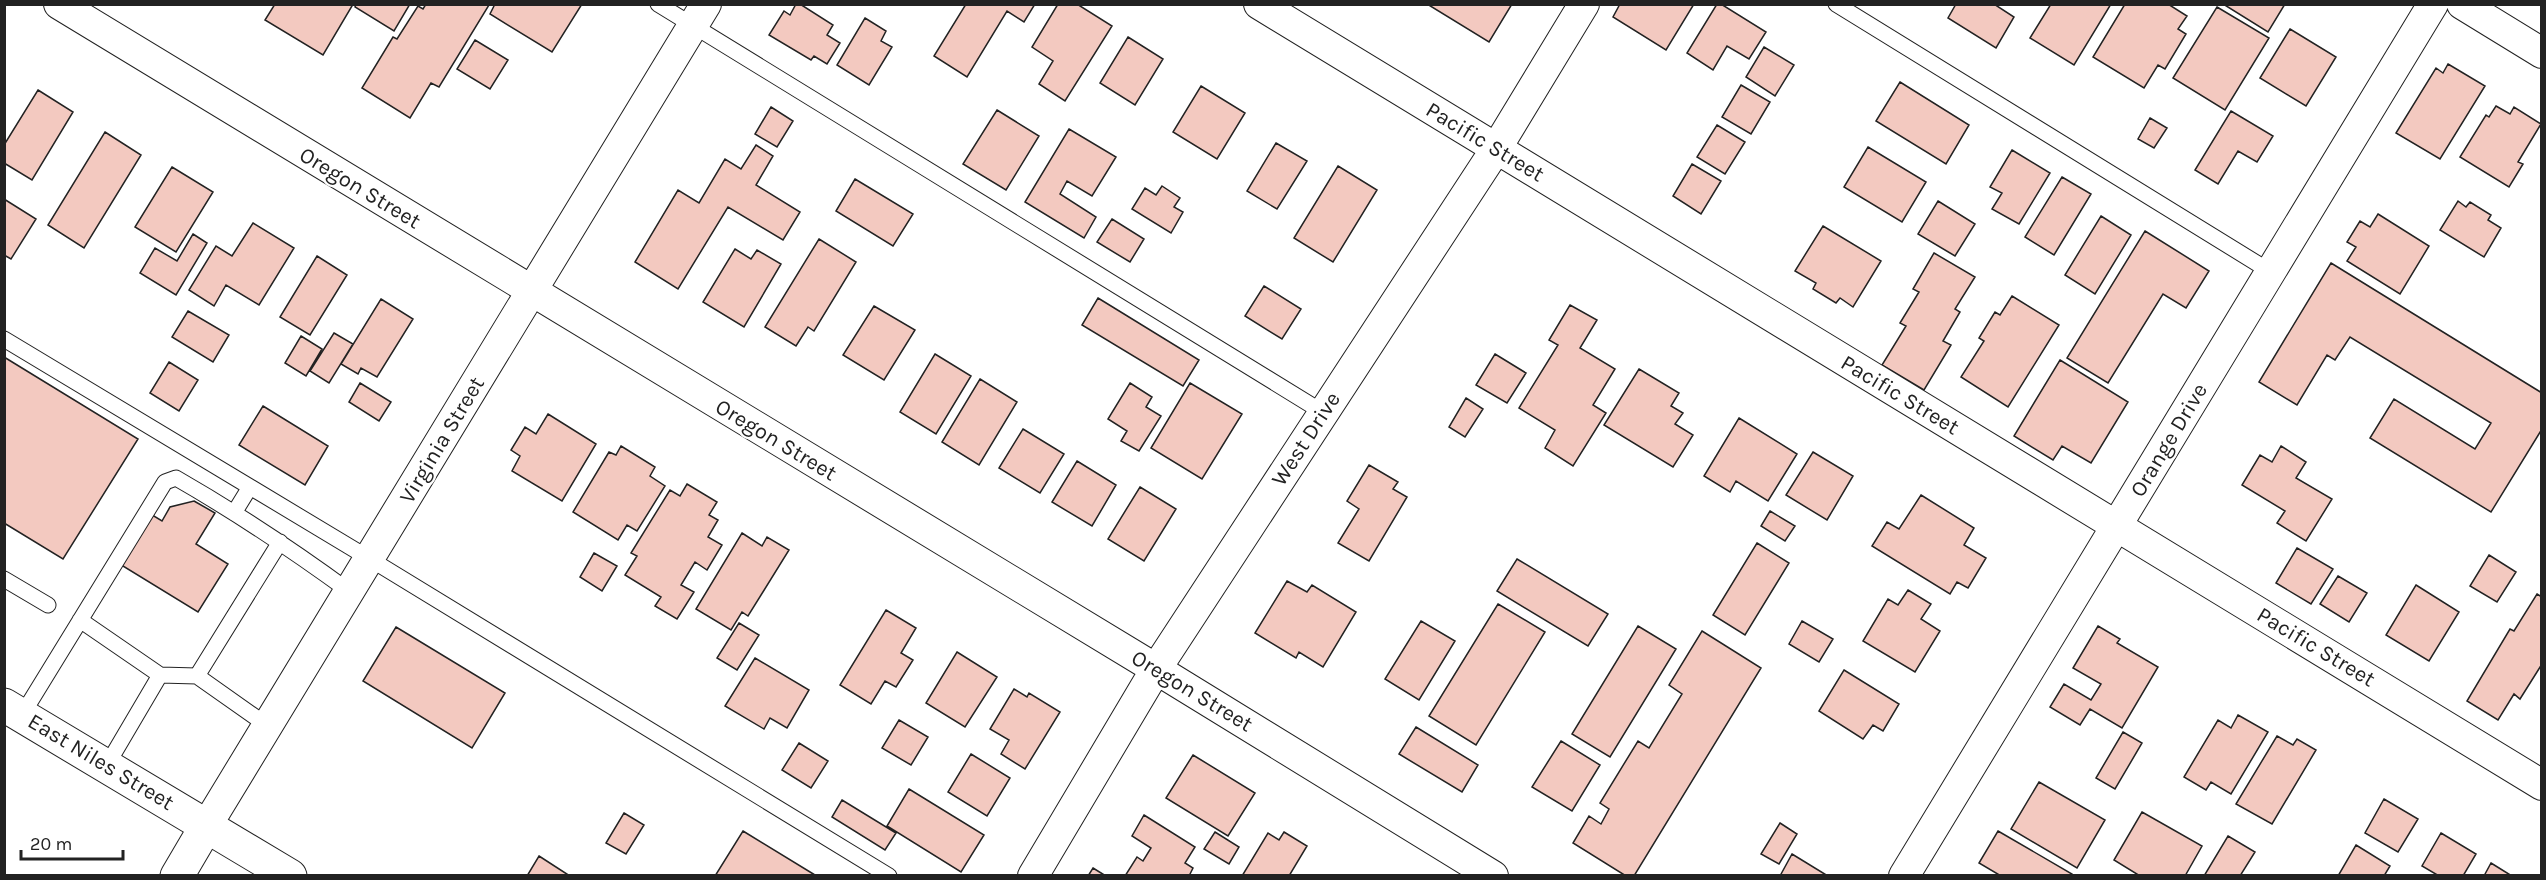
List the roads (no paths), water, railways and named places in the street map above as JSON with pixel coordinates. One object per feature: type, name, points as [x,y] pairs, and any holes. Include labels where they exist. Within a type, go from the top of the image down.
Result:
[{"type":"main road","name":"East Niles Street","points":[[13,710],[290,876]]},
{"type":"main road","name":"Virginia Street","points":[[177,876],[207,825]]},
{"type":"street","name":"Oregon Street","points":[[58,4],[1156,669],[1493,876]]},
{"type":"street","name":"Pacific Street","points":[[1259,4],[2541,785]]},
{"type":"street","name":"West Drive","points":[[1033,876],[1156,669],[1496,149],[1584,4]]},
{"type":"street","name":"Orange Drive","points":[[1904,876],[2433,4]]},
{"type":"street","points":[[2462,4],[2541,53]]},
{"type":"street","name":"Virginia Street","points":[[207,825],[700,15]]},
{"type":"lane","points":[[658,4],[700,15],[1324,413]]},
{"type":"lane","points":[[1836,4],[2271,272]]},
{"type":"lane","points":[[4,339],[889,876]]},
{"type":"lane","points":[[13,710],[80,620],[165,482],[176,478],[280,542],[350,592]]},
{"type":"lane","points":[[234,513],[250,487]]},
{"type":"lane","points":[[197,676],[280,542]]},
{"type":"lane","points":[[4,579],[48,605]]},
{"type":"lane","points":[[80,620],[160,675],[197,676],[268,726]]},
{"type":"lane","points":[[107,765],[160,675]]}]
